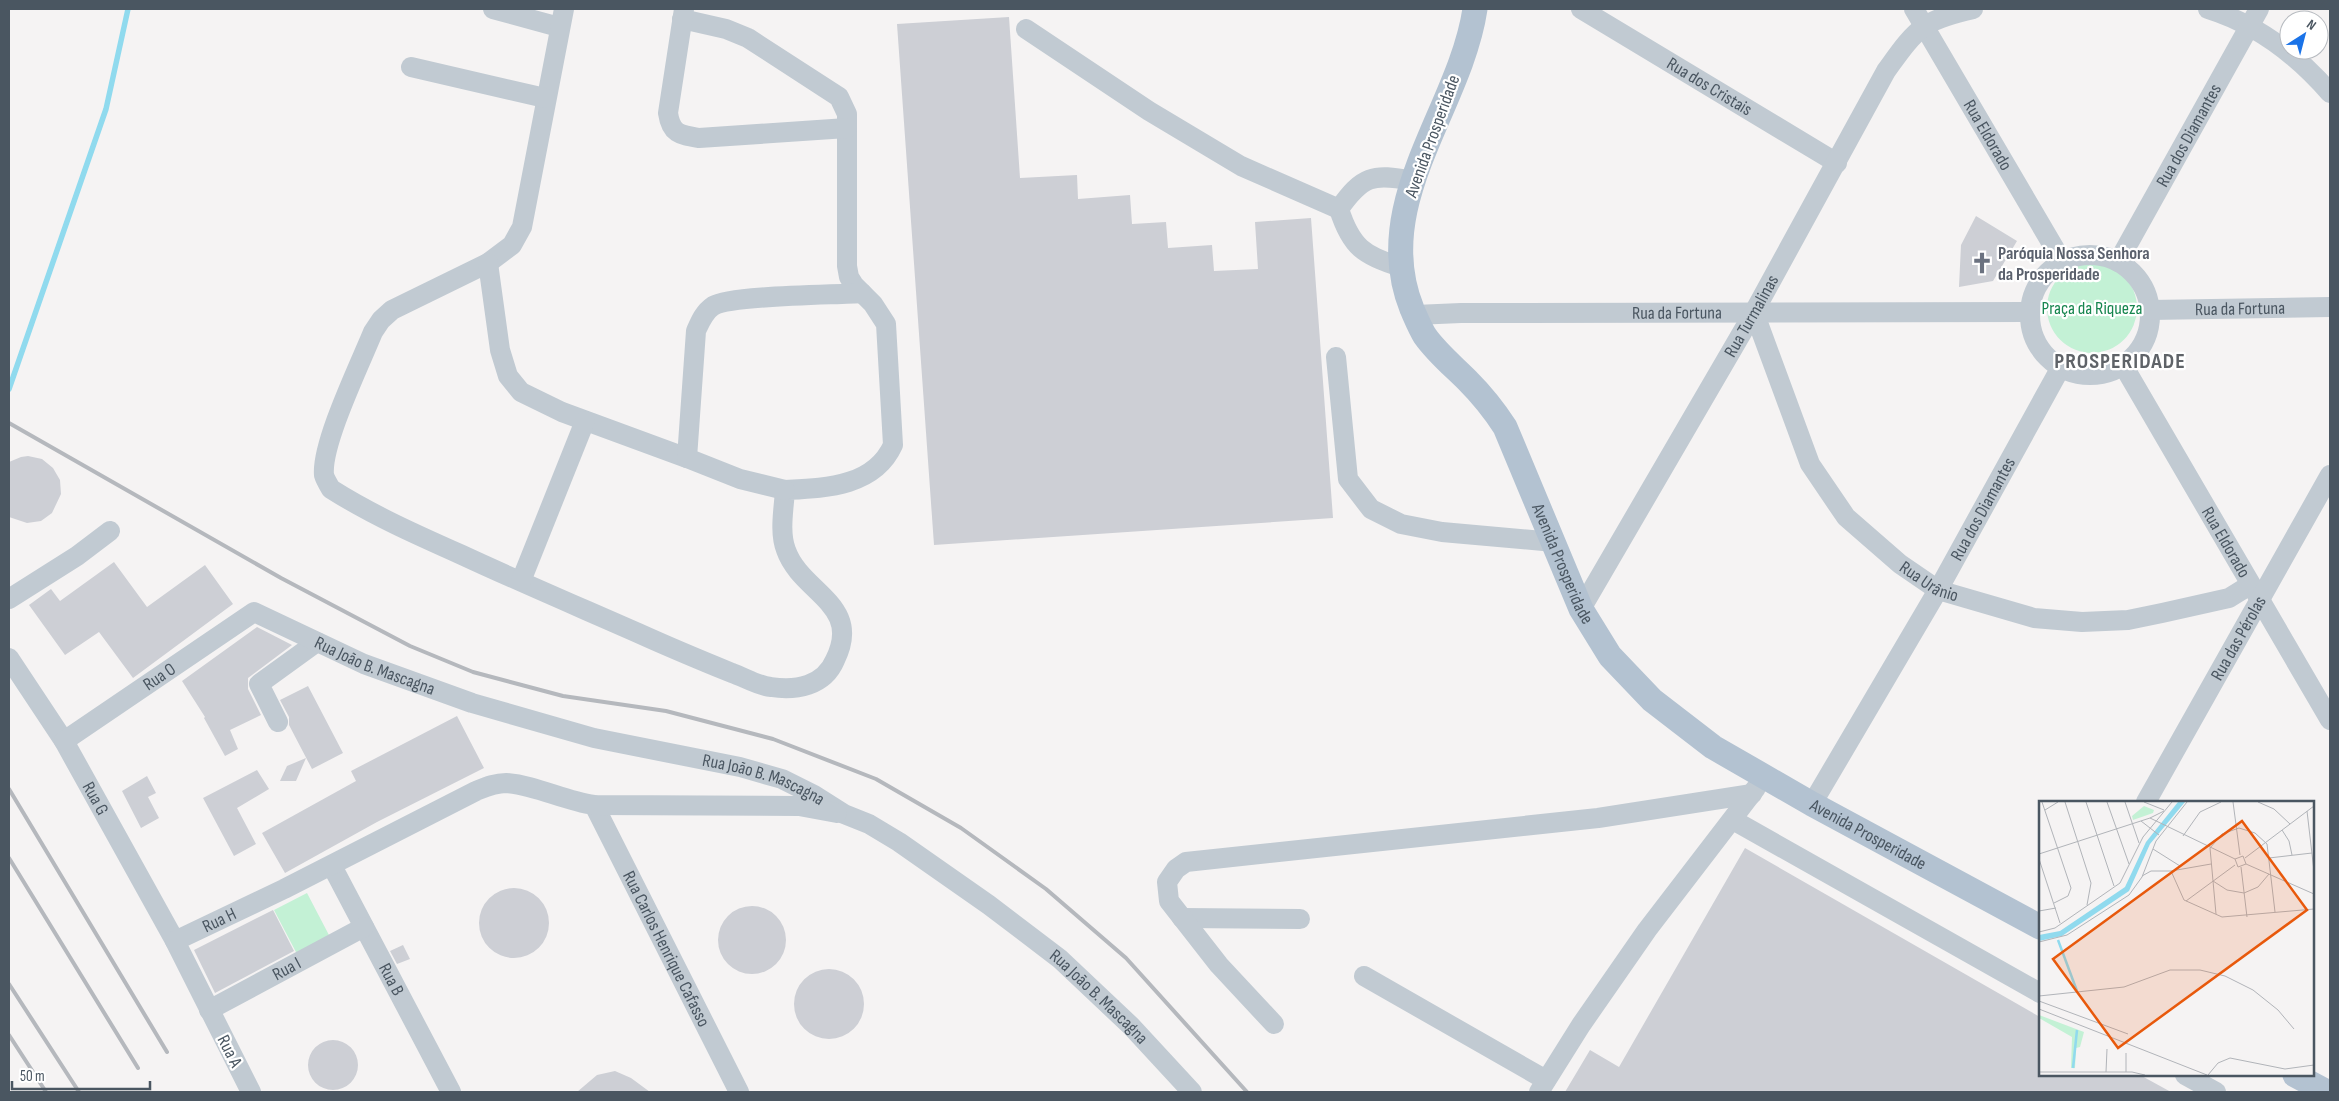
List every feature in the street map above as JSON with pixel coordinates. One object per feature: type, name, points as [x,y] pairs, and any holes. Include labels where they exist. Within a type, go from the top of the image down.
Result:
[{"type":"main road","name":"Avenida Prosperidade","points":[[1475,9],[1471,37],[1412,181],[1400,237],[1401,267],[1406,294],[1425,336],[1488,402],[1505,427],[1581,609],[1610,656],[1652,700],[1759,785],[1812,804],[2039,927]]},
{"type":"main road","points":[[2297,1076],[2326,1092]]},
{"type":"street","points":[[493,9],[561,18],[522,227],[512,245],[488,263],[392,310],[381,320],[373,332],[334,427],[325,460],[324,476],[330,488],[418,535],[677,651],[769,687],[807,686],[822,677],[835,662],[843,637],[838,613],[826,597],[807,581],[792,564],[785,549],[782,530],[785,490]]},
{"type":"street","name":"Rua dos Cristais","points":[[1584,9],[1837,163]]},
{"type":"street","name":"Rua Eldorado","points":[[1914,9],[2062,261]]},
{"type":"street","points":[[1924,26],[1973,9]]},
{"type":"street","points":[[2208,9],[2226,14],[2270,37],[2319,80],[2330,93]]},
{"type":"street","name":"Rua dos Diamantes","points":[[2118,262],[2259,9]]},
{"type":"street","points":[[488,263],[500,350],[508,376],[521,392],[562,412],[740,479],[785,490],[843,484],[866,476],[887,457],[893,445],[886,324],[881,314],[849,276],[847,266],[847,128],[846,108],[839,97],[748,38],[683,14],[668,114],[670,126],[676,132],[698,138],[847,128]]},
{"type":"street","name":"Rua Turmalinas","points":[[1581,609],[1754,312],[1886,71],[1904,46],[1924,26]]},
{"type":"street","points":[[1026,29],[1149,111],[1241,166],[1339,209],[1346,231],[1360,247],[1372,258],[1401,267]]},
{"type":"street","points":[[411,67],[545,98]]},
{"type":"street","points":[[1339,209],[1353,190],[1372,178],[1392,177],[1412,181]]},
{"type":"street","points":[[2080,255],[2099,255],[2118,262],[2131,271],[2141,283],[2147,297],[2150,310],[2149,328],[2144,342],[2123,365],[2109,372],[2092,375],[2076,373],[2061,367],[2048,357],[2038,344],[2032,329],[2030,312],[2034,292],[2045,274],[2062,261],[2080,255]]},
{"type":"street","points":[[687,458],[696,331],[706,312],[714,305],[739,300],[862,293]]},
{"type":"street","name":"Rua da Fortuna","points":[[2150,310],[2330,307]]},
{"type":"street","name":"Rua Urânio","points":[[1754,312],[1810,464],[1846,517],[1900,564],[1938,590],[2034,618],[2082,622],[2128,620],[2254,593]]},
{"type":"street","name":"Rua da Fortuna","points":[[1415,315],[1461,313],[2030,312]]},
{"type":"street","points":[[1336,356],[1348,479],[1371,509],[1401,524],[1442,532],[1554,542]]},
{"type":"street","name":"Rua Eldorado","points":[[2123,365],[2254,593],[2330,720]]},
{"type":"street","name":"Rua dos Diamantes","points":[[1812,804],[1938,590],[2061,367]]},
{"type":"street","points":[[521,581],[585,421]]},
{"type":"street","name":"Rua das Pérolas","points":[[2147,801],[2254,593],[2330,475]]},
{"type":"street","points":[[9,599],[77,556],[110,531]]},
{"type":"street","name":"Rua João B. Mascagna","points":[[254,612],[364,664],[472,703],[594,738],[740,767],[782,779],[814,795],[844,814],[869,824],[899,842],[1060,959],[1131,1026],[1192,1092]]},
{"type":"street","name":"Rua O","points":[[64,741],[254,612]]},
{"type":"street","points":[[278,722],[259,684],[317,642]]},
{"type":"street","name":"Rua G","points":[[9,658],[64,741],[176,941]]},
{"type":"street","name":"Rua H","points":[[176,941],[332,866],[491,784],[506,783],[576,803],[594,805],[799,806],[844,814]]},
{"type":"street","points":[[1364,976],[1542,1086],[1647,930],[1734,820],[1759,785]]},
{"type":"street","points":[[1274,1024],[1219,965],[1168,901],[1167,882],[1176,869],[1186,862],[1598,818],[1759,785]]},
{"type":"street","name":"Rua Carlos Henrique Cafasso","points":[[594,805],[739,1092]]},
{"type":"street","points":[[1734,820],[2039,992]]},
{"type":"street","name":"Rua B","points":[[332,866],[451,1092]]},
{"type":"street","points":[[1182,918],[1300,920]]},
{"type":"street","name":"Rua I","points":[[209,1010],[364,927]]},
{"type":"street","points":[[176,941],[209,1010]]},
{"type":"street","name":"Rua A","points":[[209,1010],[251,1092]]},
{"type":"street","points":[[2187,1076],[2216,1092]]},
{"type":"green space","name":"Praça da Riqueza","points":[[2092,263],[2109,266],[2124,276],[2134,291],[2137,308],[2134,325],[2124,340],[2109,350],[2092,353],[2075,350],[2060,340],[2050,325],[2047,308],[2050,291],[2060,276],[2075,266]]},
{"type":"green space","points":[[307,893],[330,937],[297,954],[274,910]]},
{"type":"building","points":[[1009,17],[1020,178],[1077,175],[1078,199],[1130,195],[1132,224],[1166,222],[1168,248],[1212,245],[1214,271],[1258,269],[1255,222],[1311,218],[1333,518],[934,545],[897,24]]},
{"type":"building","name":"Paróquia Nossa Senhora da Prosperidade","points":[[1976,216],[2017,241],[1993,281],[1959,287],[1961,245]]},
{"type":"building","points":[[28,456],[42,459],[53,468],[60,480],[61,494],[52,513],[41,521],[27,523],[9,517],[9,462]]},
{"type":"building","points":[[114,562],[147,607],[205,565],[233,604],[133,678],[99,632],[65,655],[29,605],[51,589],[60,601]]},
{"type":"building","points":[[257,627],[292,645],[248,678],[248,689],[261,715],[230,730],[238,749],[225,756],[205,717],[182,681]]},
{"type":"building","points":[[308,686],[343,753],[312,769],[289,725],[289,717],[280,700]]},
{"type":"building","points":[[457,716],[484,768],[377,822],[285,873],[262,833],[356,781],[351,771]]},
{"type":"building","points":[[306,758],[296,781],[280,781],[287,766]]},
{"type":"building","points":[[257,770],[269,789],[237,808],[256,844],[234,856],[203,798]]},
{"type":"building","points":[[147,776],[156,793],[148,797],[159,818],[141,828],[122,791]]},
{"type":"building","points":[[1745,848],[2039,1016],[2039,1076],[2142,1076],[2171,1092],[1565,1092],[1590,1050],[1619,1067]]},
{"type":"building","points":[[514,888],[533,894],[543,904],[549,923],[543,942],[533,952],[514,958],[495,952],[485,942],[479,923],[485,904],[495,894]]},
{"type":"building","points":[[745,906],[759,906],[771,911],[781,921],[786,933],[786,947],[781,959],[771,969],[759,974],[745,974],[733,969],[723,959],[718,947],[718,933],[723,921],[733,911]]},
{"type":"building","points":[[273,910],[294,951],[215,993],[194,950]]},
{"type":"building","points":[[403,945],[410,959],[397,964],[390,951]]},
{"type":"building","points":[[829,969],[842,972],[854,979],[861,991],[864,1004],[861,1017],[854,1029],[842,1036],[829,1039],[816,1036],[804,1029],[797,1017],[794,1004],[797,991],[804,979],[816,972]]},
{"type":"building","points":[[328,1040],[338,1040],[351,1047],[358,1060],[358,1070],[351,1083],[338,1090],[328,1090],[319,1086],[312,1079],[308,1070],[308,1060],[312,1051],[319,1044]]},
{"type":"building","points":[[615,1071],[631,1078],[650,1092],[577,1092],[597,1075]]},
{"type":"waterway","points":[[9,389],[106,109],[128,9]]},
{"type":"railway","points":[[9,423],[281,578],[410,646],[473,672],[563,696],[666,711],[773,739],[876,779],[961,828],[1046,889],[1126,958],[1247,1092]]},
{"type":"railway","points":[[9,789],[167,1052]]},
{"type":"railway","points":[[9,858],[138,1068]]},
{"type":"railway","points":[[9,984],[79,1092]]},
{"type":"railway","points":[[9,1035],[46,1092]]},
{"type":"place","name":"Paróquia Nossa Senhora da Prosperidade","points":[[1982,263]]},
{"type":"district","name":"PROSPERIDADE","points":[[2120,360]]}]
